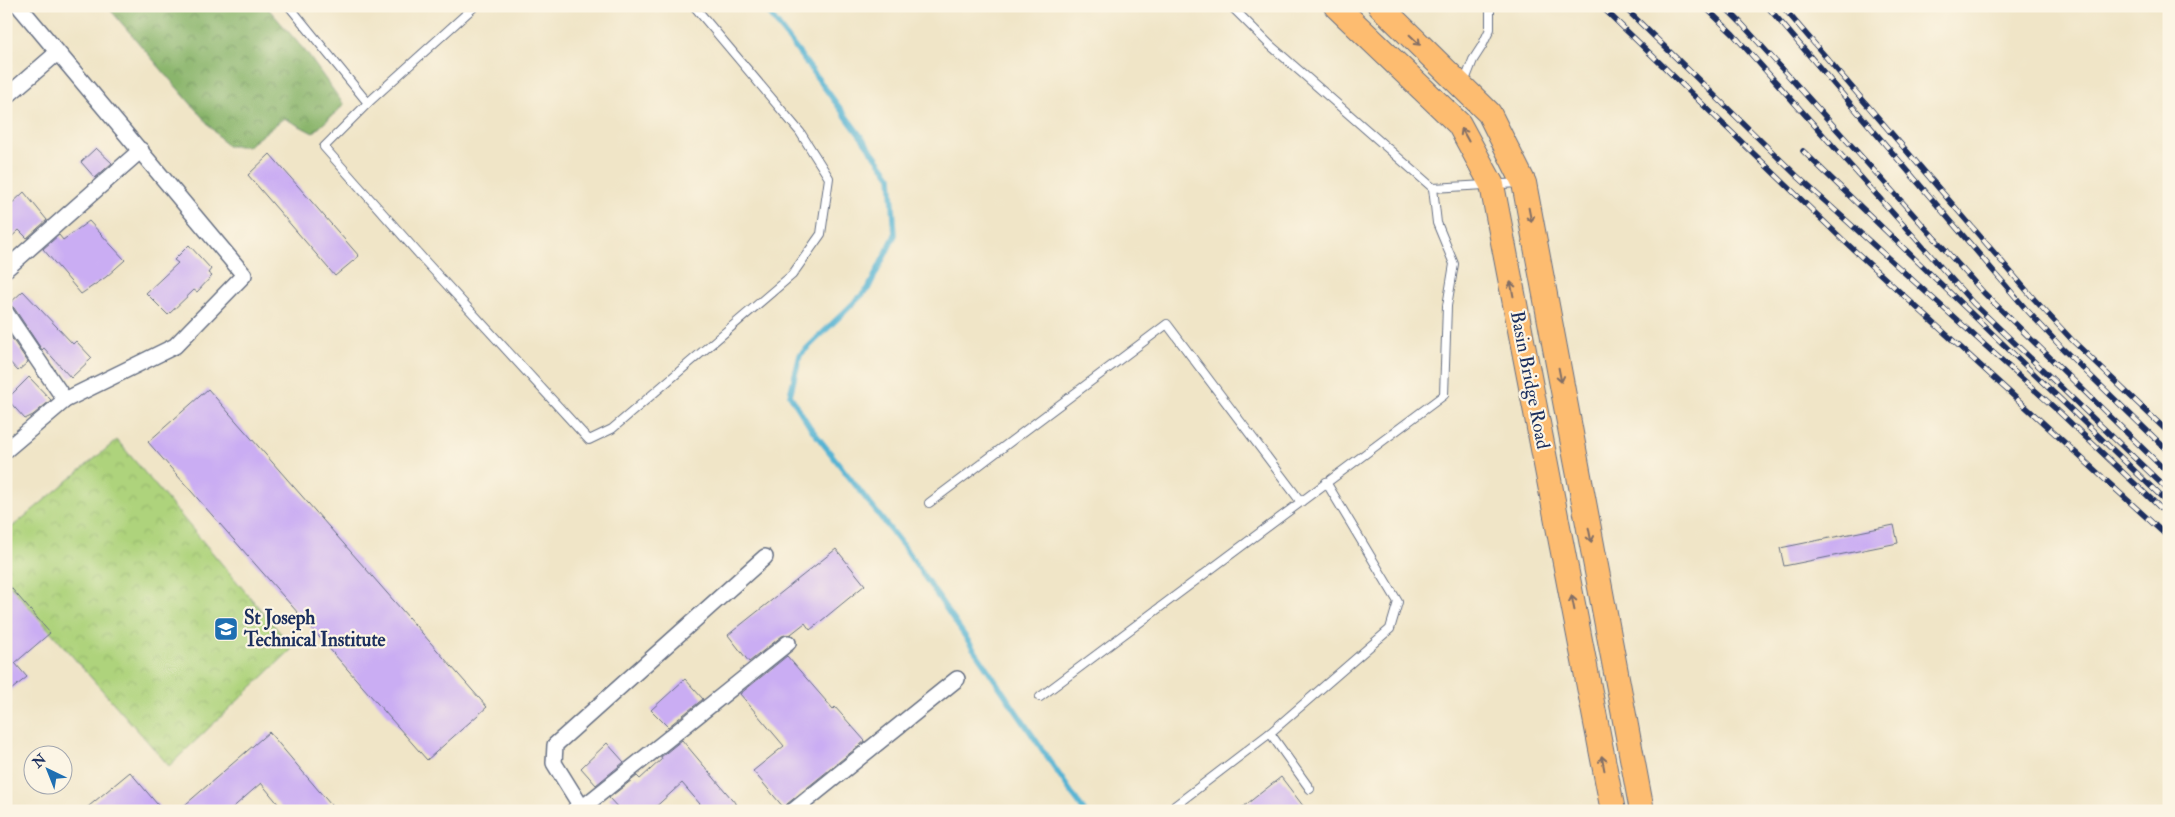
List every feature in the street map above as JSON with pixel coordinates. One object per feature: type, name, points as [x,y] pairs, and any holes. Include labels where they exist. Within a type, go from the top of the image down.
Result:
[{"type":"main road","name":"Basin Bridge Road","points":[[1336,6],[1459,124],[1492,185],[1613,811]]},
{"type":"main road","name":"Basin Bridge Road","points":[[1380,6],[1490,113],[1524,183],[1642,811]]},
{"type":"street","points":[[6,450],[65,400],[175,346],[244,275],[142,150],[57,53],[19,6]]},
{"type":"street","points":[[6,97],[57,53]]},
{"type":"street","points":[[6,270],[142,150]]},
{"type":"street","points":[[6,313],[65,400]]},
{"type":"street","points":[[765,556],[555,745],[554,763],[581,810],[788,643]]},
{"type":"street","points":[[792,811],[957,679]]},
{"type":"lane","points":[[289,6],[368,103]]},
{"type":"lane","points":[[474,6],[368,103],[324,147],[425,261],[589,440],[612,429],[792,275],[821,234],[829,178],[800,132],[694,6]]},
{"type":"lane","points":[[1040,697],[1444,395],[1447,306],[1454,264],[1437,223],[1433,188],[1270,45],[1231,6]]},
{"type":"lane","points":[[1463,87],[1473,60],[1490,28],[1490,6]]},
{"type":"lane","points":[[1433,188],[1524,183]]},
{"type":"lane","points":[[930,503],[1167,324],[1301,502]]},
{"type":"lane","points":[[1168,811],[1270,733],[1390,628],[1398,602],[1326,482]]},
{"type":"lane","points":[[1270,733],[1310,789]]},
{"type":"green space","points":[[107,6],[266,6],[306,52],[344,105],[313,133],[284,118],[248,146],[227,146]]},
{"type":"green space","points":[[117,440],[293,648],[169,766],[6,581],[6,532]]},
{"type":"building","points":[[96,148],[112,163],[95,178],[81,162]]},
{"type":"building","points":[[270,154],[359,256],[335,276],[248,175]]},
{"type":"building","points":[[24,192],[47,220],[27,238],[19,230],[6,242],[6,209]]},
{"type":"building","points":[[89,221],[125,260],[106,277],[81,294],[43,249],[59,235],[63,240]]},
{"type":"building","points":[[189,245],[211,269],[208,273],[212,276],[197,292],[194,290],[168,315],[146,293],[178,263],[174,260]]},
{"type":"building","points":[[23,291],[73,344],[76,341],[92,358],[71,378],[44,348],[42,350],[14,308],[9,304]]},
{"type":"building","points":[[6,330],[28,362],[18,371],[6,358]]},
{"type":"building","points":[[29,377],[51,400],[25,419],[7,399]]},
{"type":"building","points":[[208,389],[487,707],[427,760],[148,442]]},
{"type":"building","points":[[1894,525],[1898,543],[1784,566],[1780,548]]},
{"type":"building","points":[[836,549],[865,585],[810,630],[805,623],[791,634],[782,636],[749,662],[728,635]]},
{"type":"building","points":[[6,582],[50,633],[15,663],[27,677],[6,694]]},
{"type":"building","points":[[787,656],[833,709],[835,707],[865,741],[784,808],[753,771],[784,746],[740,694]]},
{"type":"building","points":[[685,679],[703,699],[668,727],[651,710]]},
{"type":"building","points":[[269,732],[336,811],[284,811],[261,783],[229,811],[178,811]]},
{"type":"building","points":[[682,740],[742,811],[706,811],[682,783],[651,811],[621,811],[609,798],[637,776],[640,779],[662,759],[661,757]]},
{"type":"building","points":[[607,743],[624,762],[596,785],[581,768]]},
{"type":"building","points":[[130,772],[163,811],[83,811]]},
{"type":"building","points":[[1281,777],[1307,811],[1238,811]]},
{"type":"waterway","points":[[764,6],[891,177],[895,235],[868,289],[800,355],[790,395],[810,427],[907,551],[1084,811]]},
{"type":"railway","points":[[1601,6],[1843,240],[2169,538]]},
{"type":"railway","points":[[1623,6],[1797,176],[2057,410],[2169,516]]},
{"type":"railway","points":[[1704,6],[1733,34],[1973,303],[2169,491]]},
{"type":"railway","points":[[1724,6],[1984,293],[2169,474]]},
{"type":"railway","points":[[1767,6],[2025,308],[2063,349],[2169,452]]},
{"type":"railway","points":[[1782,6],[2034,299],[2073,341],[2169,433]]},
{"type":"railway","points":[[1803,151],[2169,504]]},
{"type":"place","name":"St Joseph Technical Institute","points":[[226,629]]}]
